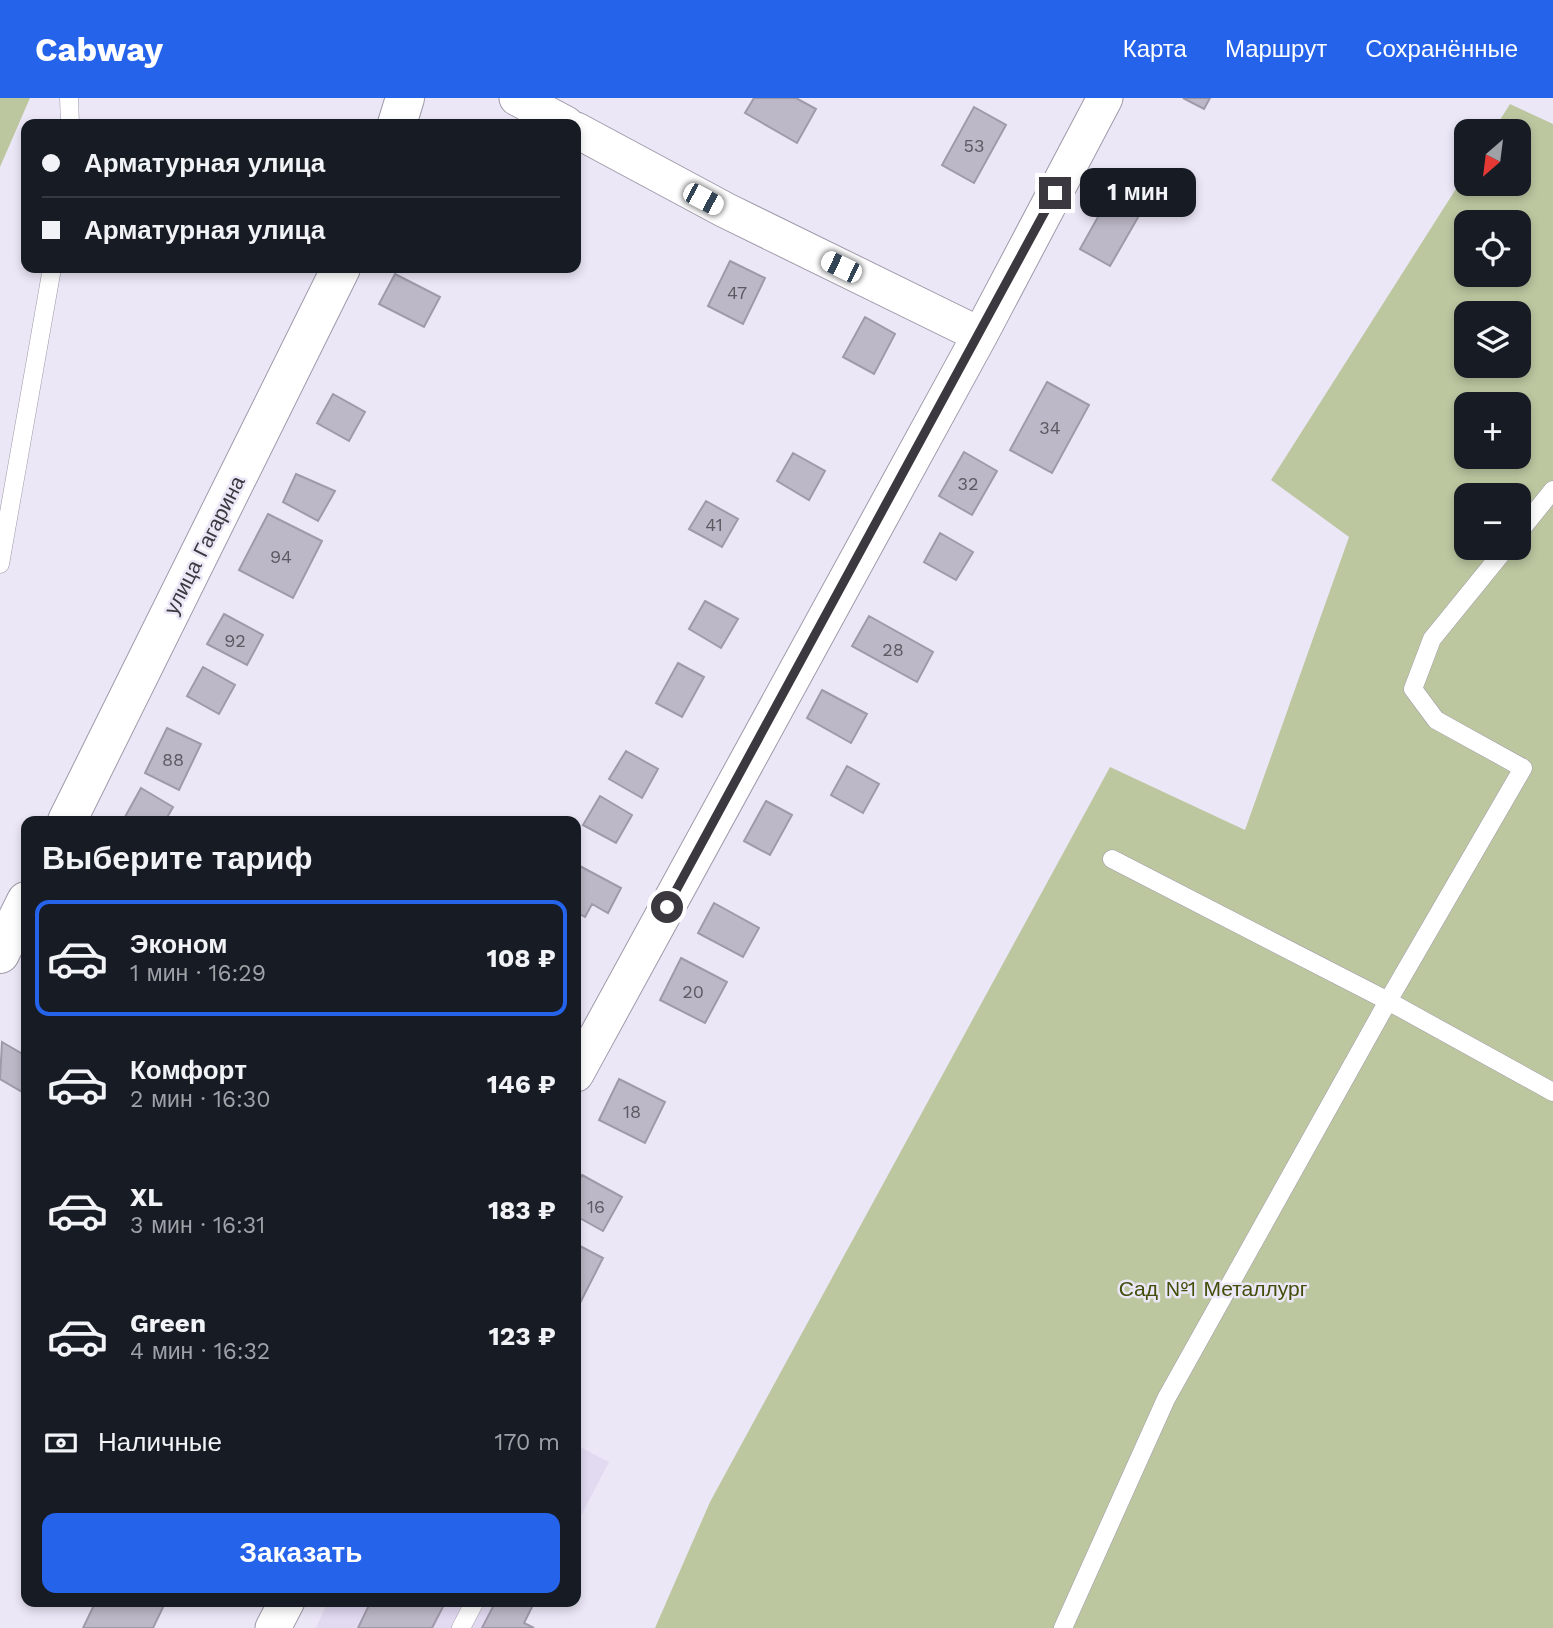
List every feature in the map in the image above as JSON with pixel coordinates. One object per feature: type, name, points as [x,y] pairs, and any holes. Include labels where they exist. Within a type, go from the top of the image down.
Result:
[{"type":"street","points":[[399,119],[405,98]]},
{"type":"street","points":[[517,98],[557,119]]},
{"type":"street","points":[[581,1065],[980,335],[1105,98]]},
{"type":"street","points":[[581,133],[725,210],[980,335]]},
{"type":"street","name":"улица Гагарина","points":[[68,816],[339,273]]},
{"type":"street","points":[[0,954],[21,911]]},
{"type":"street","points":[[272,1628],[284,1607]]},
{"type":"lane","points":[[69,98],[70,119]]},
{"type":"lane","points":[[0,564],[51,273]]},
{"type":"lane","points":[[1531,516],[1553,489]]},
{"type":"lane","points":[[1063,1628],[1166,1399],[1388,1001],[1523,768],[1436,720],[1413,689],[1432,639],[1496,560]]},
{"type":"lane","points":[[1112,859],[1388,1001],[1553,1092]]},
{"type":"lane","points":[[461,1628],[472,1607]]},
{"type":"shaded area","points":[[581,1448],[609,1462],[581,1515]]},
{"type":"shaded area","points":[[325,1607],[532,1607],[524,1622],[534,1628],[316,1628]]},
{"type":"green space","points":[[0,98],[30,98],[0,167]]},
{"type":"green space","name":"Сад №1 Металлург","points":[[1510,104],[1553,124],[1553,1628],[655,1628],[710,1502],[1110,767],[1245,830],[1349,537],[1271,480],[1454,192],[1454,196],[1531,196],[1531,119],[1501,119]]},
{"type":"building","points":[[754,98],[796,98],[816,109],[797,143],[745,113]]},
{"type":"building","points":[[1183,98],[1210,98],[1204,109]]},
{"type":"building","points":[[974,107],[1006,125],[974,183],[942,165]]},
{"type":"building","points":[[1113,190],[1144,207],[1110,266],[1080,249]]},
{"type":"building","points":[[730,261],[765,278],[743,324],[708,306]]},
{"type":"building","points":[[395,274],[440,297],[424,327],[379,304]]},
{"type":"building","points":[[865,317],[895,334],[874,374],[843,357]]},
{"type":"building","points":[[1047,382],[1089,405],[1052,473],[1010,450]]},
{"type":"building","points":[[333,394],[365,412],[349,441],[317,423]]},
{"type":"building","points":[[964,452],[997,471],[972,515],[939,496]]},
{"type":"building","points":[[793,453],[825,471],[809,500],[777,481]]},
{"type":"building","points":[[296,474],[335,491],[318,521],[283,502]]},
{"type":"building","points":[[706,501],[738,519],[722,547],[689,529]]},
{"type":"building","points":[[268,514],[322,541],[293,598],[239,570]]},
{"type":"building","points":[[940,533],[973,552],[956,580],[924,562]]},
{"type":"building","points":[[705,601],[738,619],[721,648],[689,629]]},
{"type":"building","points":[[224,614],[263,635],[247,665],[207,644]]},
{"type":"building","points":[[869,616],[933,652],[917,682],[852,646]]},
{"type":"building","points":[[678,663],[704,677],[682,717],[656,703]]},
{"type":"building","points":[[203,667],[235,685],[219,714],[187,696]]},
{"type":"building","points":[[822,690],[867,714],[851,743],[807,718]]},
{"type":"building","points":[[167,728],[201,744],[179,790],[145,773]]},
{"type":"building","points":[[626,751],[658,769],[642,798],[609,779]]},
{"type":"building","points":[[847,766],[879,784],[863,813],[831,795]]},
{"type":"building","points":[[141,788],[173,807],[168,816],[126,816]]},
{"type":"building","points":[[600,796],[632,815],[616,843],[583,825]]},
{"type":"building","points":[[766,801],[792,815],[770,855],[744,841]]},
{"type":"building","points":[[581,867],[621,888],[608,913],[592,904],[585,917],[581,915]]},
{"type":"building","points":[[714,903],[759,928],[743,957],[698,933]]},
{"type":"building","points":[[681,958],[727,982],[705,1023],[660,1000]]},
{"type":"building","points":[[2,1042],[21,1053],[21,1091],[0,1079]]},
{"type":"building","points":[[619,1079],[665,1102],[645,1143],[599,1120]]},
{"type":"building","points":[[581,1177],[622,1197],[603,1231],[581,1219]]},
{"type":"building","points":[[581,1247],[603,1258],[581,1301]]},
{"type":"building","points":[[93,1607],[163,1607],[153,1628],[83,1628]]},
{"type":"building","points":[[368,1607],[443,1607],[432,1628],[358,1628]]},
{"type":"building","points":[[493,1607],[532,1607],[524,1623],[534,1628],[482,1628]]},
{"type":"route","points":[[667,907],[1055,193]]}]
